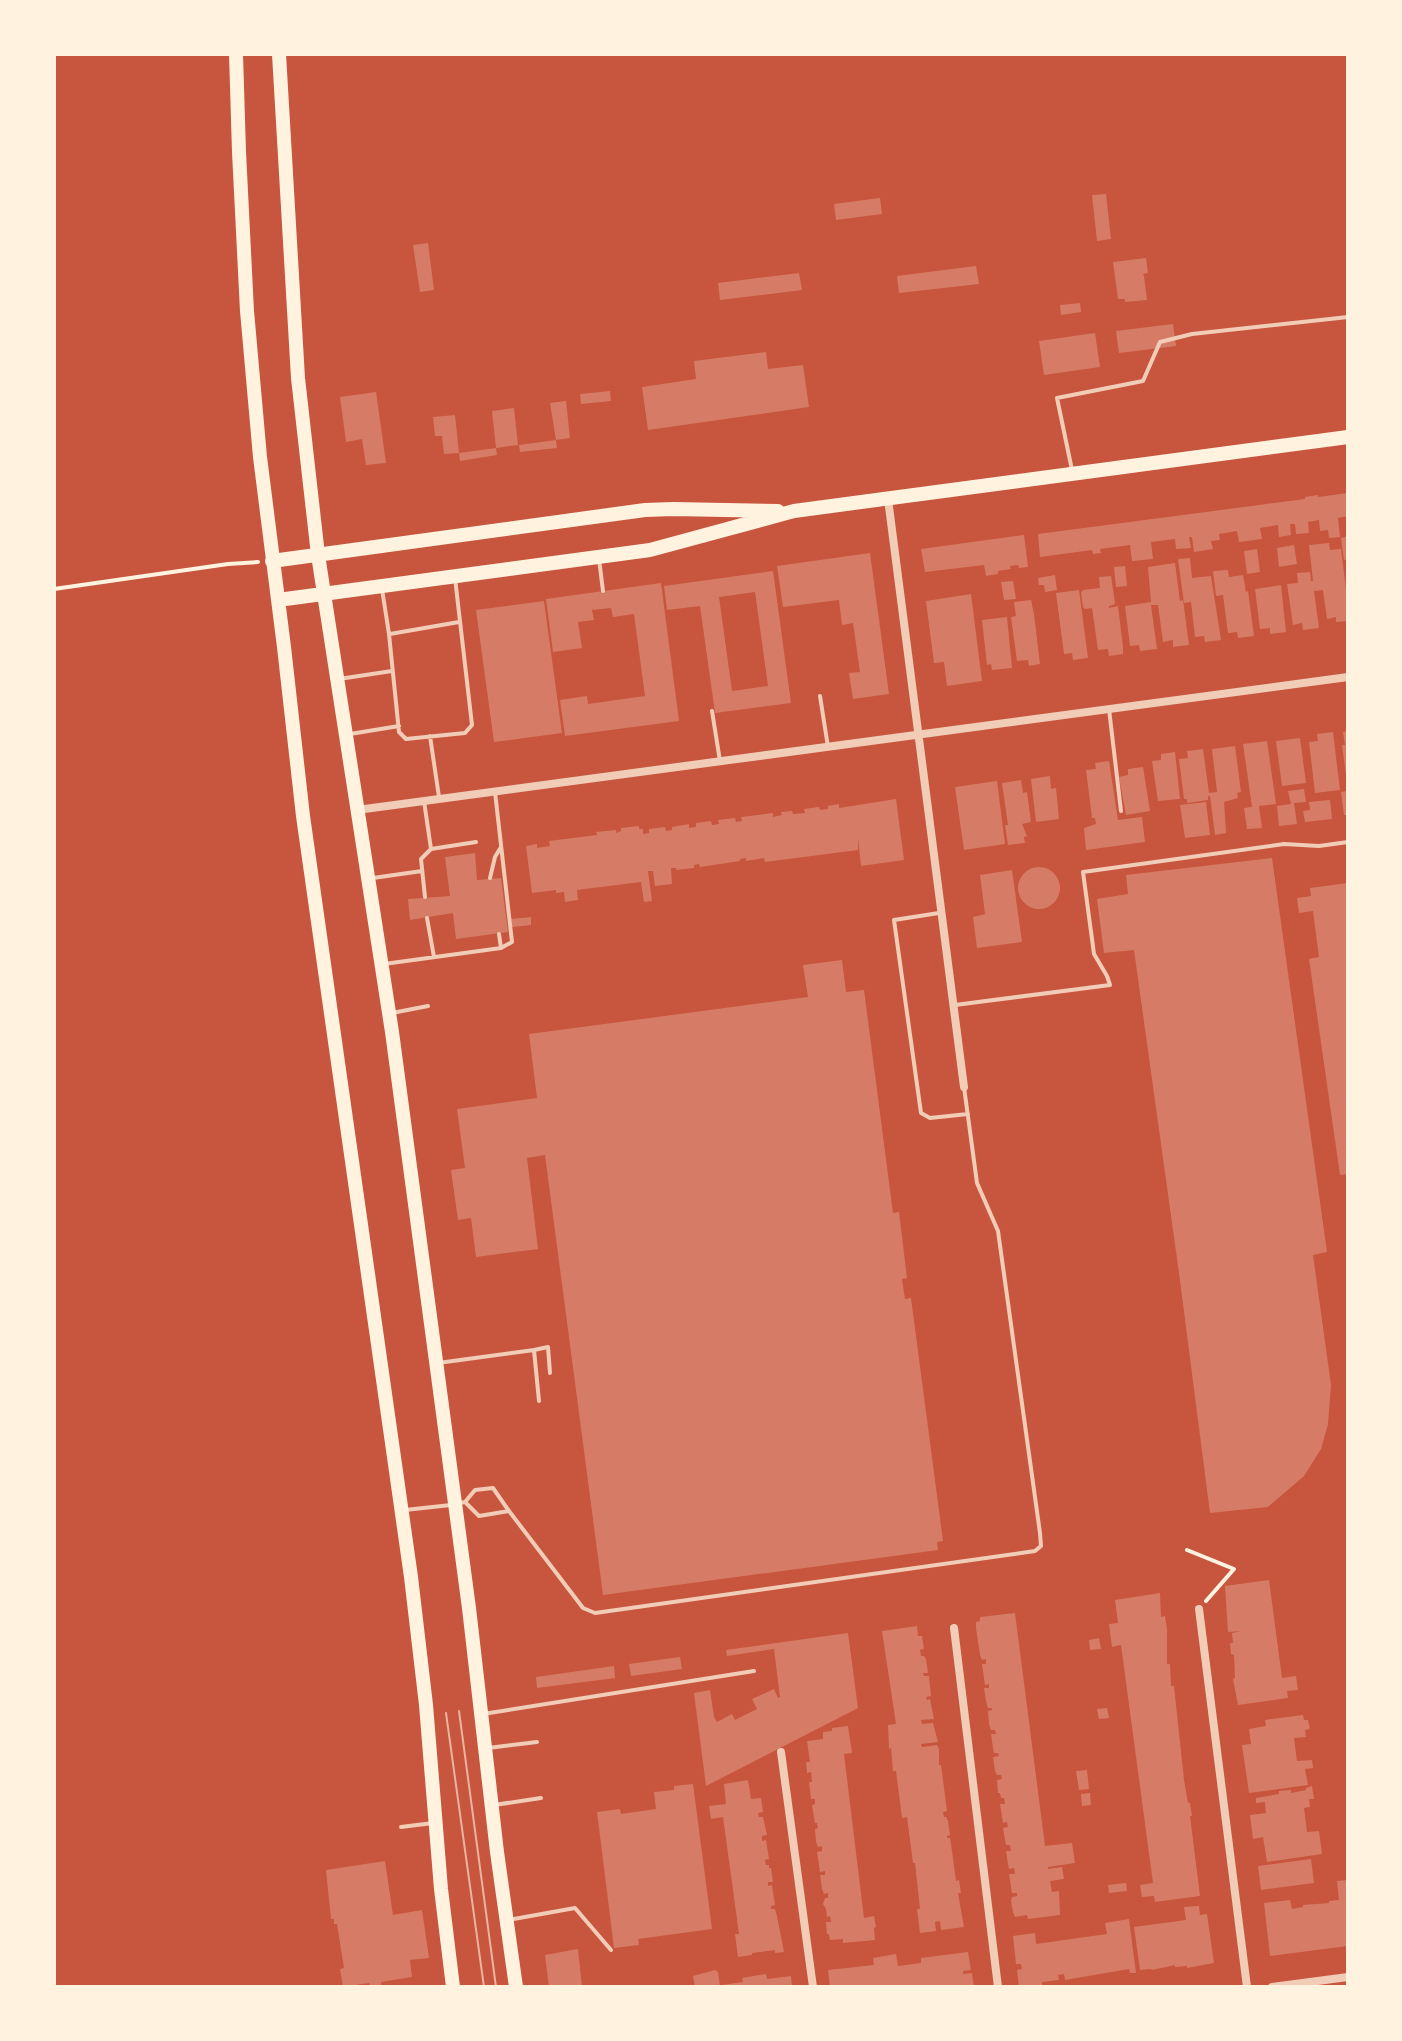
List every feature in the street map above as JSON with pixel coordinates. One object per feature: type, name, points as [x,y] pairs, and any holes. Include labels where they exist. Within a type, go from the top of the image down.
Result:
[{"type":"main road","points":[[236,54],[247,311],[260,457],[305,832],[426,1705],[453,1987]]},
{"type":"main road","points":[[279,54],[297,366],[318,555],[389,1013],[436,1363],[460,1503],[491,1806],[516,1987]]},
{"type":"main road","points":[[272,561],[645,510],[794,511],[1348,437]]},
{"type":"main road","points":[[278,600],[650,550],[794,511]]},
{"type":"street","points":[[888,499],[964,1087]]},
{"type":"street","points":[[357,810],[1348,677]]},
{"type":"street","points":[[1199,1609],[1247,1987]]},
{"type":"street","points":[[954,1628],[998,1987]]},
{"type":"street","points":[[781,1752],[813,1987]]},
{"type":"street","points":[[1272,1987],[1348,1977]]},
{"type":"lane","points":[[1073,474],[1057,398],[1143,381],[1160,342],[1192,334],[1348,317]]},
{"type":"lane","points":[[598,556],[603,591]]},
{"type":"lane","points":[[381,586],[399,732],[406,739],[465,733],[472,725],[454,576]]},
{"type":"lane","points":[[389,634],[459,622]]},
{"type":"lane","points":[[337,680],[392,671]]},
{"type":"lane","points":[[820,696],[828,747]]},
{"type":"lane","points":[[1109,709],[1121,811]]},
{"type":"lane","points":[[712,711],[720,761]]},
{"type":"lane","points":[[345,734],[399,726]]},
{"type":"lane","points":[[430,736],[440,799]]},
{"type":"lane","points":[[381,965],[501,948],[512,942],[495,792]]},
{"type":"lane","points":[[424,801],[431,849]]},
{"type":"lane","points":[[425,897],[421,859],[431,849],[476,842]]},
{"type":"lane","points":[[953,1005],[1110,985],[1094,954],[1083,872],[1284,844],[1319,846],[1348,842]]},
{"type":"lane","points":[[490,878],[501,846]]},
{"type":"lane","points":[[368,879],[422,871]]},
{"type":"lane","points":[[942,913],[894,920],[921,1113],[930,1118],[968,1114]]},
{"type":"lane","points":[[427,918],[434,957]]},
{"type":"lane","points":[[499,934],[501,948]]},
{"type":"lane","points":[[389,1013],[428,1006]]},
{"type":"lane","points":[[401,1511],[460,1503],[475,1490],[493,1488],[583,1608],[595,1613],[1035,1551],[1041,1546],[1040,1533],[998,1231],[977,1183],[964,1087]]},
{"type":"lane","points":[[436,1363],[548,1347],[550,1373]]},
{"type":"lane","points":[[534,1350],[539,1401]]},
{"type":"lane","points":[[460,1503],[479,1516],[509,1511]]},
{"type":"lane","points":[[481,1714],[754,1671]]},
{"type":"lane","points":[[485,1748],[537,1742]]},
{"type":"lane","points":[[491,1806],[541,1798]]},
{"type":"lane","points":[[401,1827],[436,1823]]},
{"type":"lane","points":[[506,1921],[575,1908],[611,1950]]},
{"type":"path","points":[[54,589],[228,564],[272,561]]},
{"type":"path","points":[[1187,1550],[1234,1569],[1199,1609]]},
{"type":"building","points":[[1106,194],[1111,239],[1097,241],[1092,195]]},
{"type":"building","points":[[880,198],[882,214],[836,220],[834,204]]},
{"type":"building","points":[[428,243],[434,290],[420,292],[413,245]]},
{"type":"building","points":[[1146,258],[1148,273],[1143,274],[1147,300],[1125,302],[1125,299],[1118,299],[1113,262]]},
{"type":"building","points":[[976,266],[979,284],[899,293],[897,276]]},
{"type":"building","points":[[799,273],[802,290],[720,300],[718,283]]},
{"type":"building","points":[[1080,303],[1081,312],[1061,315],[1060,305]]},
{"type":"building","points":[[1173,324],[1176,346],[1119,353],[1116,331]]},
{"type":"building","points":[[1095,333],[1100,367],[1044,375],[1039,341]]},
{"type":"building","points":[[766,352],[768,369],[803,365],[809,407],[648,430],[642,387],[696,379],[694,361]]},
{"type":"building","points":[[610,391],[611,401],[581,404],[580,394]]},
{"type":"building","points":[[376,392],[386,463],[366,465],[362,439],[346,442],[340,397]]},
{"type":"building","points":[[566,401],[570,438],[556,440],[550,403]]},
{"type":"building","points":[[514,408],[518,445],[496,448],[492,411]]},
{"type":"building","points":[[455,415],[459,453],[444,454],[442,436],[435,436],[433,417]]},
{"type":"building","points":[[556,440],[557,448],[520,452],[519,445]]},
{"type":"building","points":[[496,448],[497,455],[460,461],[459,453]]},
{"type":"building","points":[[1348,493],[1348,516],[1338,518],[1340,537],[1329,538],[1328,530],[1320,531],[1319,520],[1308,522],[1309,533],[1296,534],[1295,524],[1290,524],[1291,535],[1279,537],[1278,525],[1260,528],[1262,539],[1239,542],[1237,531],[1219,534],[1220,540],[1211,541],[1213,549],[1194,552],[1192,537],[1189,537],[1191,548],[1176,549],[1175,539],[1151,542],[1153,559],[1132,561],[1130,545],[1100,549],[1101,553],[1093,554],[1092,550],[1040,557],[1038,534]]},
{"type":"building","points":[[1024,535],[1028,567],[1010,566],[1011,569],[986,576],[984,565],[925,572],[921,549]]},
{"type":"building","points":[[1348,536],[1348,559],[1344,560],[1341,538]]},
{"type":"building","points":[[1329,543],[1330,550],[1341,549],[1348,621],[1336,622],[1336,617],[1327,619],[1323,590],[1314,591],[1319,628],[1303,630],[1302,623],[1293,625],[1287,584],[1298,583],[1297,573],[1310,572],[1313,581],[1309,545]]},
{"type":"building","points":[[1294,545],[1297,564],[1279,567],[1277,548]]},
{"type":"building","points":[[1257,549],[1260,572],[1247,574],[1244,551]]},
{"type":"building","points":[[870,553],[889,694],[853,699],[849,673],[860,672],[853,623],[842,625],[839,600],[783,607],[777,566]]},
{"type":"building","points":[[1190,558],[1192,578],[1211,576],[1221,640],[1205,642],[1204,636],[1195,637],[1191,602],[1184,603],[1178,559]]},
{"type":"building","points":[[1175,563],[1189,645],[1173,647],[1173,640],[1163,642],[1158,605],[1151,605],[1157,649],[1140,651],[1139,645],[1130,646],[1125,606],[1151,602],[1148,567]]},
{"type":"building","points":[[1125,566],[1127,586],[1116,587],[1114,567]]},
{"type":"building","points":[[1228,570],[1229,577],[1243,575],[1254,636],[1238,638],[1237,632],[1228,633],[1223,595],[1216,596],[1213,571]]},
{"type":"building","points":[[773,571],[791,703],[715,713],[700,606],[667,610],[664,586]],"holes":[[[755,592],[768,686],[732,691],[719,597]]]},
{"type":"building","points":[[1055,575],[1057,590],[1045,592],[1038,578]]},
{"type":"building","points":[[1111,576],[1115,603],[1109,608],[1118,606],[1123,654],[1109,656],[1108,649],[1098,650],[1092,608],[1083,607],[1081,593],[1100,588],[1099,577]]},
{"type":"building","points":[[1013,581],[1016,599],[1004,600],[1001,582]]},
{"type":"building","points":[[661,583],[679,721],[565,736],[560,700],[587,696],[588,704],[645,696],[634,614],[613,617],[611,608],[592,610],[594,620],[578,622],[582,648],[553,652],[546,599]]},
{"type":"building","points":[[1281,585],[1286,632],[1270,634],[1270,628],[1260,629],[1255,589]]},
{"type":"building","points":[[1079,590],[1088,658],[1073,660],[1072,653],[1064,654],[1056,593]]},
{"type":"building","points":[[971,594],[982,681],[947,686],[944,662],[934,663],[926,601]]},
{"type":"building","points":[[1031,600],[1040,664],[1029,666],[1028,660],[1017,661],[1011,617],[1016,616],[1014,602]]},
{"type":"building","points":[[544,601],[562,733],[494,742],[476,610]]},
{"type":"building","points":[[1007,617],[1012,668],[992,670],[991,664],[987,665],[982,620]]},
{"type":"building","points":[[1348,731],[1346,775],[1342,745],[1345,745],[1343,732]]},
{"type":"building","points":[[1333,732],[1340,790],[1315,793],[1309,742],[1318,741],[1317,734]]},
{"type":"building","points":[[1300,738],[1306,783],[1282,786],[1276,741]]},
{"type":"building","points":[[1267,741],[1276,804],[1259,806],[1262,828],[1247,829],[1244,808],[1252,807],[1243,744]]},
{"type":"building","points":[[1235,746],[1241,792],[1237,793],[1238,798],[1224,802],[1226,833],[1215,835],[1210,796],[1208,800],[1187,803],[1184,799],[1179,759],[1188,758],[1187,751],[1203,749],[1209,793],[1217,792],[1212,749]]},
{"type":"building","points":[[1175,752],[1180,799],[1158,801],[1152,761],[1161,760],[1161,754]]},
{"type":"building","points":[[1109,761],[1118,820],[1142,817],[1145,842],[1086,850],[1084,828],[1096,824],[1095,818],[1092,818],[1086,770],[1096,769],[1095,763]]},
{"type":"building","points":[[1143,767],[1150,811],[1126,815],[1119,777],[1128,775],[1128,769]]},
{"type":"building","points":[[1050,776],[1051,789],[1056,788],[1059,819],[1036,822],[1031,779]]},
{"type":"building","points":[[1021,780],[1023,793],[1027,792],[1031,822],[1022,824],[1027,836],[1024,837],[1025,843],[1008,845],[1002,783]]},
{"type":"building","points":[[997,781],[1005,844],[964,850],[955,787]]},
{"type":"building","points":[[1304,789],[1306,802],[1294,803],[1297,824],[1279,826],[1277,806],[1291,804],[1288,791]]},
{"type":"building","points":[[1348,791],[1348,815],[1344,815],[1341,792]]},
{"type":"building","points":[[896,799],[904,860],[861,866],[858,837],[858,850],[765,862],[764,858],[746,861],[746,858],[700,867],[699,864],[694,868],[671,868],[672,884],[655,886],[653,871],[648,871],[652,901],[644,902],[641,882],[577,890],[578,900],[565,902],[564,892],[532,893],[526,846],[550,846],[549,841],[597,835],[596,832],[616,830],[616,833],[621,828],[639,826],[643,834],[649,833],[649,829],[665,827],[666,831],[689,824],[689,828],[696,827],[696,823],[711,821],[712,825],[719,824],[718,820],[735,818],[736,822],[742,821],[741,817],[773,813],[773,817],[782,815],[781,812],[805,813],[804,809],[828,809],[828,806],[839,804],[839,808]]},
{"type":"building","points":[[1330,800],[1332,819],[1305,822],[1303,811],[1310,810],[1309,802]]},
{"type":"building","points":[[1206,802],[1210,835],[1185,838],[1180,805]]},
{"type":"building","points":[[475,853],[477,880],[501,878],[508,932],[456,939],[453,913],[410,920],[408,899],[450,896],[445,857]]},
{"type":"building","points":[[1272,858],[1327,1252],[1313,1255],[1331,1385],[1328,1424],[1321,1449],[1304,1476],[1268,1507],[1210,1513],[1134,950],[1104,953],[1097,899],[1128,894],[1126,875]]},
{"type":"building","points":[[1039,867],[1054,873],[1060,888],[1054,903],[1039,909],[1024,903],[1018,888],[1024,873]]},
{"type":"building","points":[[1012,870],[1022,942],[977,948],[973,917],[985,914],[980,875]]},
{"type":"building","points":[[1348,883],[1348,1174],[1340,1175],[1309,959],[1319,957],[1313,911],[1299,913],[1297,898],[1311,896],[1310,888]]},
{"type":"building","points":[[531,917],[531,925],[512,927],[511,919]]},
{"type":"building","points":[[842,960],[846,992],[864,990],[893,1213],[899,1212],[907,1278],[902,1279],[905,1299],[911,1298],[943,1541],[937,1542],[938,1550],[603,1595],[545,1155],[527,1158],[538,1249],[476,1257],[471,1218],[458,1220],[451,1170],[465,1168],[457,1109],[537,1098],[529,1034],[808,997],[803,965]]},
{"type":"building","points":[[1269,1580],[1282,1678],[1296,1676],[1298,1690],[1287,1691],[1288,1698],[1238,1705],[1233,1679],[1234,1655],[1231,1654],[1230,1643],[1233,1643],[1232,1633],[1241,1631],[1228,1632],[1225,1586]]},
{"type":"building","points":[[1160,1593],[1161,1617],[1165,1616],[1167,1629],[1167,1664],[1170,1664],[1171,1686],[1174,1686],[1184,1780],[1192,1816],[1200,1896],[1155,1902],[1154,1896],[1142,1897],[1140,1885],[1153,1883],[1121,1645],[1112,1647],[1109,1624],[1118,1623],[1115,1600]]},
{"type":"building","points":[[1015,1613],[1045,1846],[1072,1843],[1075,1863],[1048,1867],[1062,1867],[1064,1879],[1050,1881],[1052,1892],[1059,1891],[1060,1915],[1028,1919],[1027,1915],[1015,1917],[1011,1901],[1017,1893],[1012,1893],[1009,1874],[1015,1874],[1014,1868],[1009,1869],[1008,1864],[1006,1851],[1011,1851],[1010,1845],[1006,1845],[1003,1828],[1008,1827],[1007,1822],[1003,1823],[1000,1804],[1005,1804],[998,1793],[997,1780],[1002,1779],[995,1771],[993,1757],[999,1756],[994,1753],[991,1734],[996,1734],[989,1724],[988,1711],[992,1708],[988,1708],[984,1688],[989,1688],[989,1684],[985,1685],[982,1664],[986,1664],[986,1659],[982,1660],[980,1655],[976,1628],[980,1617]]},
{"type":"building","points":[[917,1626],[924,1649],[920,1650],[921,1656],[926,1659],[928,1673],[923,1673],[929,1676],[931,1696],[926,1697],[930,1699],[934,1719],[921,1720],[922,1724],[933,1723],[938,1742],[921,1744],[922,1747],[937,1745],[939,1749],[947,1811],[943,1812],[948,1821],[950,1835],[947,1838],[950,1838],[956,1881],[959,1880],[964,1927],[941,1930],[940,1921],[935,1922],[936,1931],[920,1933],[915,1863],[907,1817],[902,1818],[896,1771],[893,1771],[889,1749],[888,1725],[896,1724],[882,1631]]},
{"type":"building","points":[[848,1633],[858,1708],[706,1786],[694,1693],[710,1690],[717,1722],[732,1714],[735,1720],[757,1709],[752,1699],[774,1689],[780,1697],[774,1649],[727,1656],[726,1650]]},
{"type":"building","points":[[1099,1638],[1101,1649],[1090,1650],[1089,1640]]},
{"type":"building","points":[[680,1657],[682,1669],[631,1676],[629,1664]]},
{"type":"building","points":[[614,1666],[615,1678],[537,1688],[536,1677]]},
{"type":"building","points":[[1107,1708],[1109,1718],[1099,1719],[1097,1709]]},
{"type":"building","points":[[1303,1715],[1310,1729],[1305,1730],[1306,1737],[1294,1738],[1297,1761],[1312,1760],[1313,1768],[1305,1769],[1308,1785],[1249,1793],[1242,1745],[1251,1744],[1249,1729],[1266,1726],[1265,1720]]},
{"type":"building","points":[[848,1726],[852,1753],[844,1754],[864,1918],[874,1916],[876,1927],[875,1940],[843,1943],[843,1939],[830,1940],[827,1934],[826,1922],[831,1922],[823,1904],[828,1893],[824,1894],[822,1889],[820,1875],[825,1875],[825,1871],[820,1872],[817,1852],[822,1851],[822,1846],[818,1847],[816,1842],[815,1829],[818,1828],[812,1805],[815,1799],[811,1799],[811,1772],[807,1773],[806,1762],[810,1762],[807,1741],[823,1739],[823,1732],[832,1731],[832,1728]]},
{"type":"building","points":[[1087,1770],[1089,1789],[1079,1790],[1076,1771]]},
{"type":"building","points":[[748,1780],[751,1799],[761,1798],[763,1812],[758,1813],[759,1817],[763,1817],[767,1835],[762,1836],[762,1841],[766,1840],[769,1859],[765,1860],[771,1868],[773,1882],[768,1882],[768,1886],[772,1885],[775,1905],[771,1909],[775,1909],[784,1952],[775,1953],[775,1950],[738,1957],[735,1934],[739,1934],[723,1817],[711,1819],[709,1806],[726,1804],[724,1784]]},
{"type":"building","points":[[693,1784],[712,1929],[638,1939],[639,1945],[614,1948],[597,1812],[620,1809],[621,1814],[656,1809],[654,1792]]},
{"type":"building","points":[[1312,1786],[1314,1799],[1309,1799],[1310,1807],[1304,1808],[1307,1832],[1319,1831],[1322,1854],[1267,1862],[1263,1837],[1253,1839],[1250,1815],[1266,1813],[1265,1802],[1256,1803],[1256,1798],[1279,1794],[1279,1791],[1291,1790],[1291,1793],[1306,1790]]},
{"type":"building","points":[[1090,1793],[1091,1805],[1082,1806],[1081,1794]]},
{"type":"building","points":[[1311,1859],[1314,1883],[1261,1890],[1258,1866]]},
{"type":"building","points":[[385,1861],[393,1915],[422,1910],[429,1958],[410,1960],[412,1977],[370,1987],[369,1983],[343,1987],[340,1969],[344,1968],[337,1924],[331,1919],[326,1870]]},
{"type":"building","points":[[1348,1880],[1348,1946],[1270,1956],[1264,1903],[1290,1900],[1292,1909],[1329,1903],[1339,1900],[1337,1881]]},
{"type":"building","points":[[1126,1883],[1127,1891],[1109,1893],[1108,1885]]},
{"type":"building","points":[[1199,1906],[1200,1915],[1207,1914],[1214,1963],[1187,1968],[1175,1965],[1140,1970],[1134,1927],[1186,1920],[1184,1907]]},
{"type":"building","points":[[1129,1919],[1136,1973],[1130,1973],[1129,1969],[1065,1980],[1064,1974],[1058,1975],[1059,1980],[1042,1982],[1042,1985],[1019,1987],[1017,1970],[1022,1969],[1021,1964],[1016,1964],[1013,1936],[1035,1933],[1036,1944],[1107,1934],[1105,1923]]},
{"type":"building","points":[[578,1949],[582,1987],[549,1987],[545,1955]]},
{"type":"building","points":[[968,1952],[971,1970],[963,1971],[963,1974],[972,1973],[974,1987],[830,1987],[828,1970],[874,1965],[873,1958],[896,1954],[898,1966],[921,1963],[921,1958]]},
{"type":"building","points":[[715,1970],[720,1987],[695,1987],[693,1976]]},
{"type":"building","points":[[766,1974],[767,1979],[791,1976],[792,1987],[722,1987],[743,1982],[742,1978]]},
{"type":"tram line","points":[[459,1711],[496,1987]]},
{"type":"tram line","points":[[446,1713],[484,1987]]}]
